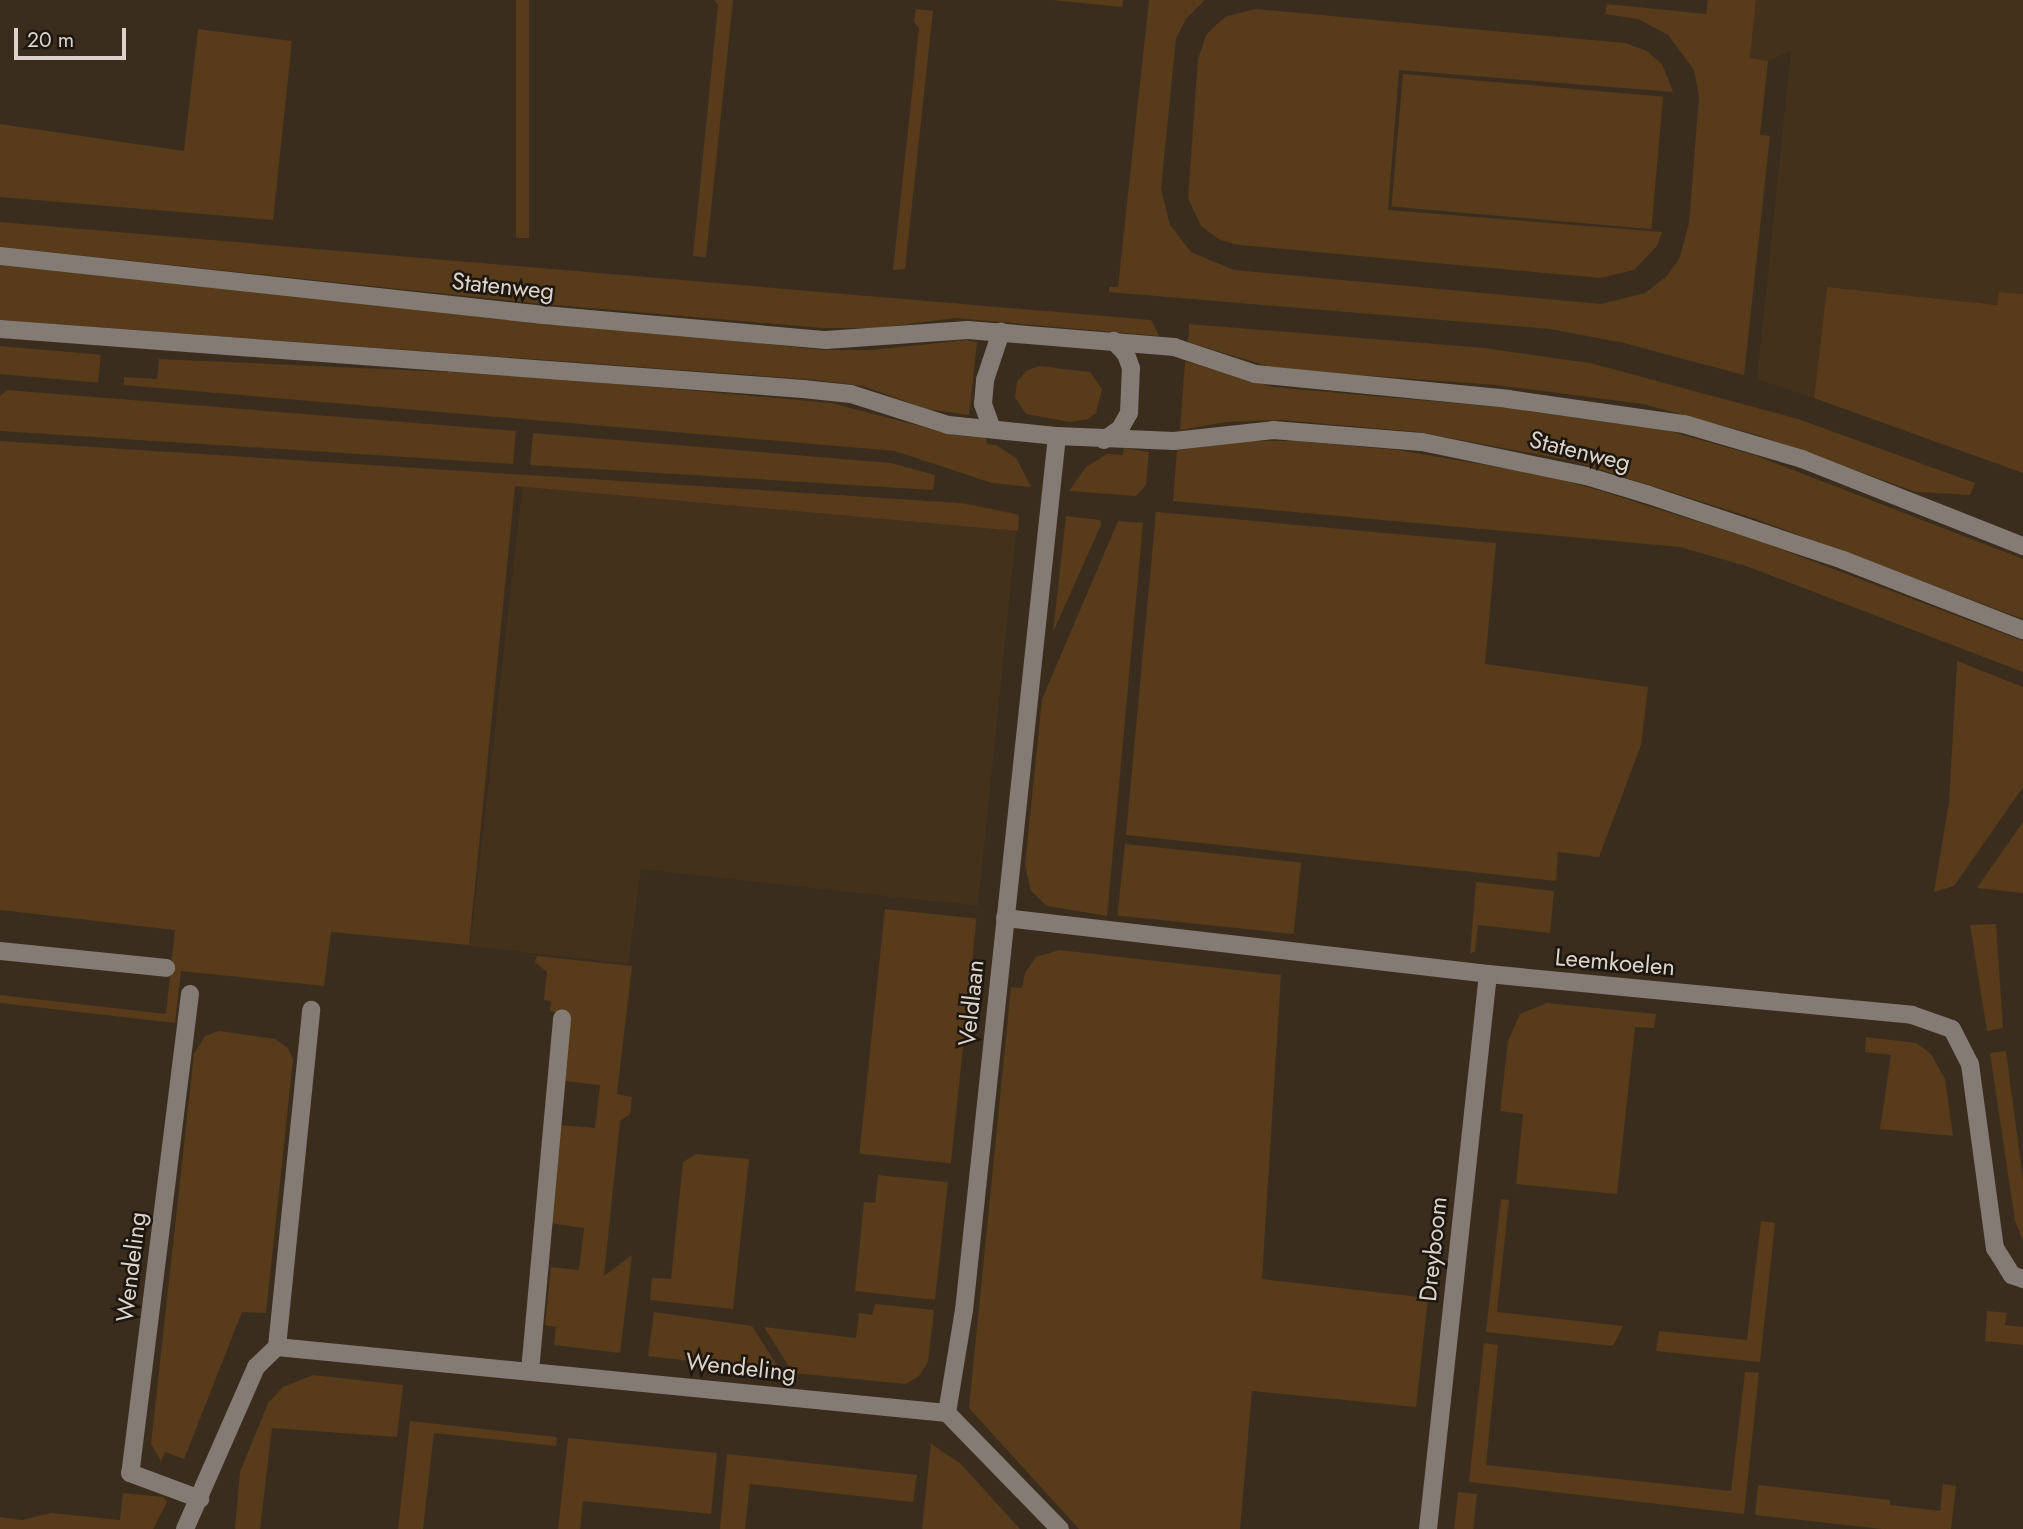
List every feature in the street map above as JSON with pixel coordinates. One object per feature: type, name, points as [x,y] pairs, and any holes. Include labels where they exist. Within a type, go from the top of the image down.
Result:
[{"type":"street","name":"Statenweg","points":[[0,256],[544,315],[826,340],[938,331],[1001,332],[1174,347],[1255,374],[1508,399],[1684,424],[1802,459],[2023,546]]},
{"type":"street","name":"Statenweg","points":[[0,328],[851,394],[948,425],[1104,440],[1174,442],[1273,430],[1422,442],[1586,476],[1745,525],[2023,630]]},
{"type":"street","points":[[992,429],[983,404],[985,380],[1001,332]]},
{"type":"street","points":[[1104,440],[1120,429],[1129,412],[1131,368],[1126,354],[1114,341]]},
{"type":"street","name":"Veldlaan","points":[[947,1413],[964,1310],[1057,436]]},
{"type":"street","name":"Leemkoelen","points":[[1005,918],[1488,974],[1912,1015],[1952,1029],[1970,1064],[1995,1248],[2012,1275],[2023,1279]]},
{"type":"street","points":[[0,951],[166,968]]},
{"type":"street","name":"Dreyboom","points":[[1428,1529],[1488,974]]},
{"type":"street","name":"Wendeling","points":[[190,994],[130,1474],[200,1499]]},
{"type":"street","points":[[185,1529],[256,1367],[277,1347],[311,1010]]},
{"type":"street","points":[[530,1371],[562,1018]]},
{"type":"street","name":"Wendeling","points":[[277,1347],[947,1413]]},
{"type":"street","points":[[947,1413],[1060,1529]]},
{"type":"shaded area","points":[[516,0],[529,0],[529,238],[516,238]]},
{"type":"shaded area","points":[[714,0],[733,0],[706,257],[693,256],[718,5]]},
{"type":"shaded area","points":[[1052,0],[1123,0],[1122,7]]},
{"type":"shaded area","points":[[1149,0],[1205,0],[1186,19],[1176,38],[1161,189],[1170,225],[1191,252],[1234,270],[1601,304],[1645,293],[1667,276],[1680,257],[1689,223],[1699,97],[1694,70],[1668,35],[1638,19],[1605,14],[1607,4],[1706,14],[1708,0],[1756,0],[1750,58],[1768,61],[1760,135],[1770,136],[1744,375],[1624,343],[1550,329],[1109,292],[1109,287],[1118,287]]},
{"type":"shaded area","points":[[1756,0],[2023,0],[2023,294],[2000,292],[1997,305],[1827,287],[1814,398],[1757,379],[1791,51],[1768,61],[1750,58]]},
{"type":"shaded area","points":[[916,9],[933,11],[905,269],[893,270],[919,28],[914,22]]},
{"type":"shaded area","points":[[1256,9],[1625,43],[1647,51],[1662,64],[1673,92],[1399,70],[1388,210],[1662,232],[1657,246],[1634,270],[1600,278],[1239,245],[1220,240],[1201,226],[1188,198],[1198,59],[1206,35],[1216,25],[1227,16]]},
{"type":"shaded area","points":[[198,29],[292,41],[273,220],[0,197],[0,124],[184,151]]},
{"type":"shaded area","points":[[1403,74],[1663,97],[1651,229],[1391,206]]},
{"type":"shaded area","points":[[0,222],[1151,320],[1159,336],[955,318],[877,328],[823,328],[533,303],[0,247]]},
{"type":"shaded area","points":[[0,264],[823,350],[871,350],[967,340],[977,342],[969,415],[927,409],[863,386],[817,380],[0,320]]},
{"type":"shaded area","points":[[1827,287],[1997,305],[1999,292],[2023,294],[2023,473],[1814,398]]},
{"type":"shaded area","points":[[1189,324],[1484,348],[1590,363],[1798,419],[1975,483],[1970,495],[1916,492],[1754,434],[1643,404],[1496,385],[1277,369],[1188,342]]},
{"type":"shaded area","points":[[0,346],[101,355],[98,383],[0,374]]},
{"type":"shaded area","points":[[159,359],[517,375],[831,403],[954,435],[986,438],[987,444],[996,445],[1016,458],[1031,487],[992,483],[895,451],[124,385],[124,377],[157,379]]},
{"type":"shaded area","points":[[1185,361],[1272,387],[1509,408],[1669,431],[1757,456],[2023,559],[2023,619],[1753,518],[1573,461],[1418,432],[1281,420],[1226,422],[1180,430]]},
{"type":"shaded area","points":[[1039,366],[1090,372],[1102,389],[1096,413],[1088,419],[1070,422],[1026,414],[1015,397],[1017,382],[1026,371]]},
{"type":"shaded area","points":[[7,390],[516,431],[513,464],[0,431],[0,396]]},
{"type":"shaded area","points":[[533,433],[891,463],[935,475],[933,490],[530,465]]},
{"type":"shaded area","points":[[0,441],[960,503],[1019,515],[1018,531],[515,486],[469,945],[331,932],[324,986],[181,971],[175,1023],[0,1003],[0,995],[166,1014],[175,930],[0,910]]},
{"type":"shaded area","points":[[1244,441],[1295,441],[1398,450],[1540,474],[1598,490],[1765,543],[2023,641],[2023,672],[1746,566],[1680,547],[1173,501],[1177,450]]},
{"type":"shaded area","points":[[1124,448],[1149,452],[1146,485],[1136,496],[1069,491],[1086,467],[1107,454],[1123,455]]},
{"type":"shaded area","points":[[524,475],[974,504],[1018,514],[978,906],[641,869],[628,964],[470,946]]},
{"type":"shaded area","points":[[1156,512],[1496,543],[1485,664],[1648,687],[1641,745],[1599,857],[1558,852],[1556,881],[1126,835]]},
{"type":"shaded area","points":[[1066,516],[1100,520],[1101,525],[1053,632]]},
{"type":"shaded area","points":[[1118,521],[1143,523],[1107,916],[1047,906],[1031,891],[1025,865],[1042,699]]},
{"type":"shaded area","points":[[1957,661],[2023,687],[2023,787],[1954,886],[1934,892],[1949,803]]},
{"type":"shaded area","points":[[2023,822],[2023,893],[1977,888]]},
{"type":"shaded area","points":[[1125,844],[1301,863],[1294,934],[1117,916]]},
{"type":"shaded area","points":[[1476,882],[1554,891],[1550,933],[1478,925],[1475,952],[1470,953]]},
{"type":"shaded area","points":[[885,909],[976,919],[951,1163],[859,1154]]},
{"type":"shaded area","points":[[1996,924],[2003,1028],[1987,1031],[1970,925]]},
{"type":"shaded area","points":[[1059,950],[1281,975],[1262,1279],[1428,1298],[1416,1407],[1252,1391],[1240,1529],[1079,1529],[969,1408],[1011,987],[1022,988],[1025,973],[1036,957]]},
{"type":"shaded area","points":[[537,956],[632,966],[617,1094],[632,1097],[630,1114],[620,1121],[604,1276],[632,1255],[620,1353],[554,1345],[556,1327],[545,1325],[551,1267],[579,1270],[584,1228],[549,1223],[559,1125],[595,1128],[600,1085],[564,1081],[571,1015],[550,1011],[551,1001],[544,1000],[547,972],[535,962]]},
{"type":"shaded area","points":[[1547,1003],[1656,1014],[1654,1028],[1635,1027],[1617,1194],[1516,1184],[1523,1114],[1500,1111],[1508,1041],[1520,1014]]},
{"type":"shaded area","points":[[219,1031],[275,1039],[288,1048],[293,1060],[266,1313],[242,1312],[184,1459],[165,1452],[161,1461],[151,1444],[194,1054],[205,1036]]},
{"type":"shaded area","points":[[1866,1037],[1916,1043],[1931,1054],[1945,1079],[1953,1136],[1880,1129],[1891,1055],[1865,1052]]},
{"type":"shaded area","points":[[2006,1051],[2023,1180],[2023,1241],[2015,1221],[1990,1053]]},
{"type":"shaded area","points":[[696,1154],[749,1159],[733,1309],[650,1300],[652,1278],[671,1279],[683,1162]]},
{"type":"shaded area","points":[[878,1175],[948,1182],[935,1300],[855,1291],[864,1202],[875,1203]]},
{"type":"shaded area","points":[[1501,1199],[1509,1200],[1497,1312],[1623,1326],[1613,1346],[1486,1332]]},
{"type":"shaded area","points":[[1761,1221],[1775,1223],[1760,1362],[1656,1351],[1659,1331],[1747,1340]]},
{"type":"shaded area","points":[[875,1304],[934,1310],[928,1362],[919,1376],[906,1384],[793,1373],[764,1327],[856,1338],[859,1313],[872,1315]]},
{"type":"shaded area","points":[[1987,1311],[2007,1313],[2005,1325],[2023,1327],[2023,1345],[1985,1341]]},
{"type":"shaded area","points":[[654,1312],[752,1326],[781,1372],[648,1356]]},
{"type":"shaded area","points":[[1484,1343],[1498,1345],[1486,1465],[1731,1491],[1745,1372],[1759,1373],[1744,1514],[1469,1482]]},
{"type":"shaded area","points":[[313,1375],[403,1385],[397,1437],[272,1428],[260,1529],[235,1529],[240,1472],[268,1403],[283,1387]]},
{"type":"shaded area","points":[[410,1421],[557,1437],[556,1446],[434,1433],[423,1529],[398,1529]]},
{"type":"shaded area","points":[[568,1438],[717,1453],[711,1514],[583,1501],[580,1529],[558,1529]]},
{"type":"shaded area","points":[[931,1444],[960,1463],[1020,1529],[922,1529]]},
{"type":"shaded area","points":[[727,1454],[917,1475],[913,1502],[750,1484],[745,1529],[720,1529]]},
{"type":"shaded area","points":[[1943,1484],[1956,1486],[1951,1529],[1882,1529],[1755,1515],[1758,1485],[1890,1500],[1890,1505],[1940,1511]]},
{"type":"shaded area","points":[[1458,1492],[1477,1494],[1473,1529],[1454,1529]]},
{"type":"shaded area","points":[[123,1493],[163,1497],[167,1502],[153,1529],[0,1529],[0,1517],[22,1520],[51,1513],[120,1520]]}]
